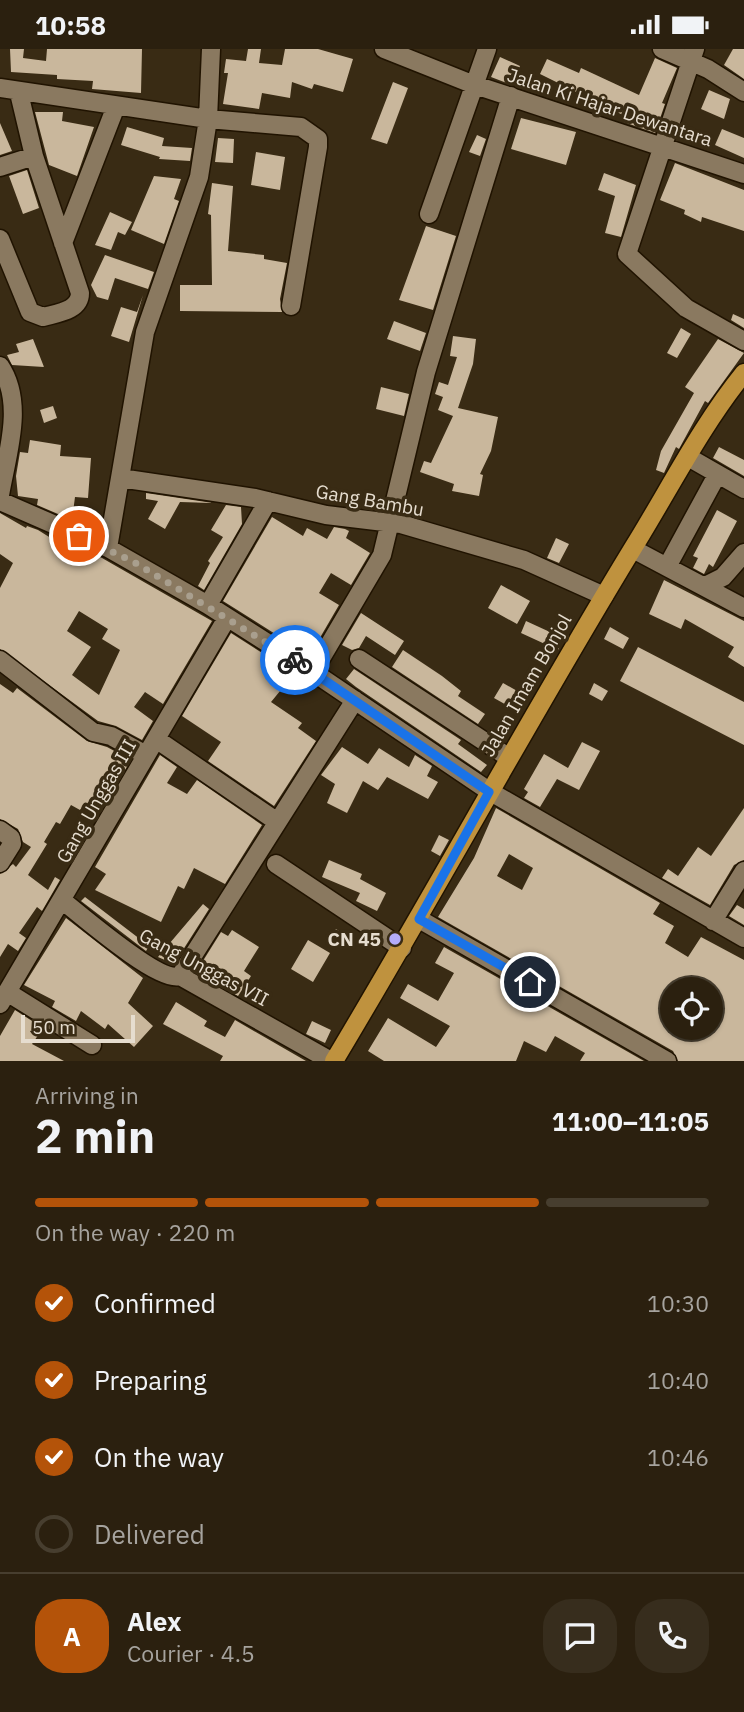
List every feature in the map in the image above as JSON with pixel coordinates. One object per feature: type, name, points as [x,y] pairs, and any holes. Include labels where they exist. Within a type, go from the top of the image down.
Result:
[{"type":"main road","name":"Jalan Imam Bonjol","points":[[332,1061],[419,919],[508,757],[604,596],[688,457],[744,373]]},
{"type":"street","points":[[108,548],[145,332],[195,192],[208,119],[211,49]]},
{"type":"street","name":"Jalan Ki Hajar Dewantara","points":[[384,49],[472,84],[744,174]]},
{"type":"street","points":[[429,214],[472,84],[487,49]]},
{"type":"street","points":[[662,49],[693,54],[744,92]]},
{"type":"street","points":[[693,54],[627,254],[685,308],[744,341]]},
{"type":"street","points":[[0,88],[19,93],[208,119],[301,127],[318,139],[291,306]]},
{"type":"street","points":[[0,239],[30,312],[43,317],[74,307],[81,297],[34,156],[19,93]]},
{"type":"street","points":[[313,672],[376,568],[426,372],[511,96]]},
{"type":"street","points":[[62,243],[116,106]]},
{"type":"street","points":[[0,167],[34,156]]},
{"type":"street","points":[[0,366],[9,380],[13,400],[0,495]]},
{"type":"street","points":[[688,457],[744,489]]},
{"type":"street","points":[[668,565],[717,475]]},
{"type":"street","name":"Gang Bambu","points":[[120,478],[268,501],[326,515],[390,521],[524,560],[604,596]]},
{"type":"street","points":[[0,501],[108,548],[208,605],[313,672],[489,792],[744,937]]},
{"type":"street","points":[[208,605],[268,501]]},
{"type":"street","points":[[633,549],[668,565],[744,608]]},
{"type":"street","points":[[705,586],[723,577],[744,553]]},
{"type":"street","name":"Gang Unggas III","points":[[4,998],[227,618]]},
{"type":"street","points":[[359,659],[508,757]]},
{"type":"street","points":[[0,660],[93,732],[111,736],[146,755]]},
{"type":"street","points":[[180,976],[355,700]]},
{"type":"street","points":[[156,739],[276,821]]},
{"type":"street","points":[[0,830],[11,838],[12,843],[0,863]]},
{"type":"street","points":[[276,864],[402,948]]},
{"type":"street","points":[[713,921],[744,871]]},
{"type":"street","name":"Gang Unggas VII","points":[[63,901],[138,959],[171,977],[180,976],[332,1061]]},
{"type":"street","points":[[419,919],[667,1061]]},
{"type":"street","points":[[4,998],[92,1045]]},
{"type":"building","points":[[10,49],[24,49],[23,58],[46,61],[47,49],[142,49],[141,93],[92,89],[93,81],[57,79],[57,75],[11,72]]},
{"type":"building","points":[[248,49],[261,49],[259,63],[282,65],[285,49],[318,49],[353,59],[343,92],[314,84],[312,89],[292,82],[290,98],[262,93],[259,109],[223,104],[228,73],[224,73],[226,59],[246,61]]},
{"type":"building","points":[[733,49],[744,49],[744,79],[724,65]]},
{"type":"building","points":[[500,57],[520,66],[512,85],[491,77]]},
{"type":"building","points":[[655,58],[677,68],[662,103],[665,104],[655,133],[624,122],[627,117],[540,74],[547,59],[579,73],[581,68],[639,95]]},
{"type":"building","points":[[393,82],[408,88],[387,144],[371,139]]},
{"type":"building","points":[[709,90],[730,99],[724,119],[701,109]]},
{"type":"building","points":[[35,112],[63,112],[62,121],[94,127],[77,176],[49,165]]},
{"type":"building","points":[[521,118],[576,132],[566,165],[511,149]]},
{"type":"building","points":[[0,123],[12,151],[0,155]]},
{"type":"building","points":[[127,127],[164,138],[162,146],[192,148],[190,161],[159,159],[160,157],[121,145]]},
{"type":"building","points":[[722,129],[744,138],[744,158],[715,145]]},
{"type":"building","points":[[477,135],[486,139],[480,156],[469,152]]},
{"type":"building","points":[[218,138],[234,139],[233,163],[215,162]]},
{"type":"building","points":[[256,152],[285,157],[280,190],[251,185]]},
{"type":"building","points":[[675,163],[744,190],[744,231],[702,217],[701,222],[684,214],[685,210],[660,200]]},
{"type":"building","points":[[27,170],[39,208],[23,214],[9,176]]},
{"type":"building","points":[[604,173],[636,185],[621,237],[605,233],[615,196],[598,190]]},
{"type":"building","points":[[154,176],[181,179],[174,199],[179,201],[164,244],[131,230]]},
{"type":"building","points":[[212,183],[233,186],[228,251],[264,255],[264,259],[287,263],[280,299],[282,312],[180,311],[180,285],[212,285],[211,215],[208,214]]},
{"type":"building","points":[[110,212],[132,222],[125,235],[118,232],[111,250],[95,245]]},
{"type":"building","points":[[426,226],[456,236],[433,310],[399,300]]},
{"type":"building","points":[[105,255],[154,272],[148,289],[115,278],[108,300],[97,297],[91,285]]},
{"type":"building","points":[[143,295],[129,342],[111,336],[121,307],[137,312]]},
{"type":"building","points":[[733,314],[744,319],[744,328],[731,320]]},
{"type":"building","points":[[394,321],[426,333],[420,351],[387,339]]},
{"type":"building","points":[[681,328],[691,334],[677,358],[667,353]]},
{"type":"building","points":[[453,336],[476,339],[473,364],[458,408],[498,417],[491,451],[480,474],[483,475],[479,496],[452,491],[454,484],[420,472],[424,461],[431,463],[453,416],[438,410],[443,397],[435,394],[439,382],[448,385],[457,357],[450,356]]},
{"type":"building","points":[[33,339],[44,367],[12,365],[7,355],[19,352],[16,344]]},
{"type":"building","points":[[718,339],[744,353],[708,403],[705,401],[679,449],[676,447],[664,473],[656,470],[661,451],[694,393],[685,387]]},
{"type":"building","points":[[381,387],[409,394],[404,416],[376,409]]},
{"type":"building","points":[[53,406],[57,418],[44,423],[40,410]]},
{"type":"building","points":[[30,440],[61,445],[60,456],[91,458],[88,498],[75,497],[72,520],[37,505],[38,499],[18,496],[16,476],[20,452],[28,453]]},
{"type":"building","points":[[719,447],[744,460],[744,476],[713,458]]},
{"type":"building","points":[[146,493],[213,503],[180,502],[165,529],[148,519],[158,501],[146,499]]},
{"type":"building","points":[[226,505],[241,507],[242,524],[204,590],[198,586],[210,563],[208,561],[223,537],[211,530]]},
{"type":"building","points":[[717,510],[737,521],[713,567],[709,564],[704,574],[693,568],[698,558],[693,556]]},
{"type":"building","points":[[0,513],[26,528],[27,526],[38,530],[70,550],[72,546],[88,558],[91,553],[102,558],[212,621],[163,704],[145,692],[134,707],[153,721],[142,740],[116,726],[98,721],[0,649],[0,588],[13,563],[0,554]],"holes":[[[79,611],[108,629],[102,639],[120,650],[99,695],[72,675],[91,647],[67,631]]]},
{"type":"building","points":[[272,517],[303,536],[307,528],[327,539],[334,527],[345,529],[349,531],[346,538],[370,553],[351,585],[331,573],[319,593],[339,605],[314,648],[284,630],[280,637],[223,601]]},
{"type":"building","points":[[556,538],[569,544],[559,563],[547,558]]},
{"type":"building","points":[[664,580],[744,621],[744,667],[728,657],[734,647],[685,619],[681,629],[649,614]]},
{"type":"building","points":[[501,585],[530,601],[517,624],[488,608]]},
{"type":"building","points":[[361,613],[404,641],[395,655],[366,636],[359,648],[352,650],[342,645]]},
{"type":"building","points":[[526,621],[563,638],[558,650],[521,633]]},
{"type":"building","points":[[610,627],[629,638],[623,649],[604,639]]},
{"type":"building","points":[[231,633],[290,671],[285,685],[271,702],[302,723],[298,728],[316,741],[274,806],[208,761],[221,742],[182,716]]},
{"type":"building","points":[[638,647],[744,702],[744,745],[620,681]]},
{"type":"building","points":[[403,650],[442,676],[461,691],[458,696],[485,714],[478,724],[392,667]]},
{"type":"building","points":[[354,669],[461,740],[458,744],[487,765],[481,772],[356,687],[346,679]]},
{"type":"building","points":[[503,683],[526,696],[517,711],[494,698]]},
{"type":"building","points":[[594,683],[608,691],[602,701],[589,694]]},
{"type":"building","points":[[0,684],[13,693],[17,688],[87,741],[107,747],[131,760],[96,818],[88,814],[91,809],[84,804],[80,810],[71,805],[60,824],[56,822],[44,842],[47,844],[28,875],[48,890],[55,877],[60,880],[42,911],[37,907],[19,933],[26,938],[18,951],[8,944],[0,957],[0,874],[13,864],[16,867],[31,847],[23,842],[18,829],[0,819]]},
{"type":"building","points":[[582,742],[600,751],[579,790],[557,779],[540,807],[524,798],[528,792],[524,789],[544,754],[568,768]]},
{"type":"building","points":[[342,747],[368,764],[379,748],[409,767],[415,755],[432,766],[427,776],[438,782],[428,799],[387,777],[378,790],[363,781],[347,813],[327,803],[335,784],[321,775]]},
{"type":"building","points":[[160,755],[177,767],[167,783],[187,794],[197,780],[262,825],[225,884],[194,868],[184,889],[178,886],[161,922],[95,890],[106,874],[95,867]]},
{"type":"building","points":[[496,808],[660,903],[653,914],[674,926],[665,943],[688,957],[701,937],[744,960],[744,1061],[678,1061],[673,1051],[438,917],[474,858]],"holes":[[[509,854],[533,868],[522,890],[497,876]]]},
{"type":"building","points":[[744,808],[744,860],[734,865],[710,905],[662,878],[668,869],[678,876],[698,847],[711,856]]},
{"type":"building","points":[[439,835],[449,840],[440,856],[431,851]]},
{"type":"building","points":[[329,860],[362,874],[360,879],[386,893],[377,911],[356,901],[360,893],[322,877]]},
{"type":"building","points":[[85,897],[149,946],[146,951],[81,901]]},
{"type":"building","points":[[203,904],[209,909],[174,964],[158,957]]},
{"type":"building","points":[[737,905],[744,909],[744,925],[729,916]]},
{"type":"building","points":[[66,918],[143,978],[128,1003],[153,1026],[134,1047],[108,1024],[105,1029],[81,1011],[76,1021],[52,1007],[55,1001],[24,985]]},
{"type":"building","points":[[336,929],[349,938],[342,949],[328,940]]},
{"type":"building","points":[[232,930],[259,947],[244,971],[251,976],[238,996],[196,972],[221,932],[228,936]]},
{"type":"building","points":[[308,940],[330,953],[313,982],[291,969]]},
{"type":"building","points":[[444,947],[644,1061],[580,1061],[585,1053],[555,1036],[546,1052],[524,1041],[516,1061],[384,1061],[368,1051],[388,1018],[436,1047],[450,1026],[400,998],[408,984],[438,1001],[454,973],[435,963]]},
{"type":"building","points":[[176,1002],[207,1021],[204,1026],[225,1037],[235,1020],[306,1061],[220,1061],[223,1056],[163,1024]]},
{"type":"building","points":[[15,1010],[43,1028],[32,1044],[64,1061],[0,1061],[0,1036]]},
{"type":"building","points":[[312,1021],[331,1030],[325,1043],[306,1034]]},
{"type":"way so far","points":[[79,536],[134,562],[295,660]]},
{"type":"place","name":"CN 45","points":[[395,939]]},
{"type":"route","points":[[295,660],[489,792],[419,919],[530,982]]}]
